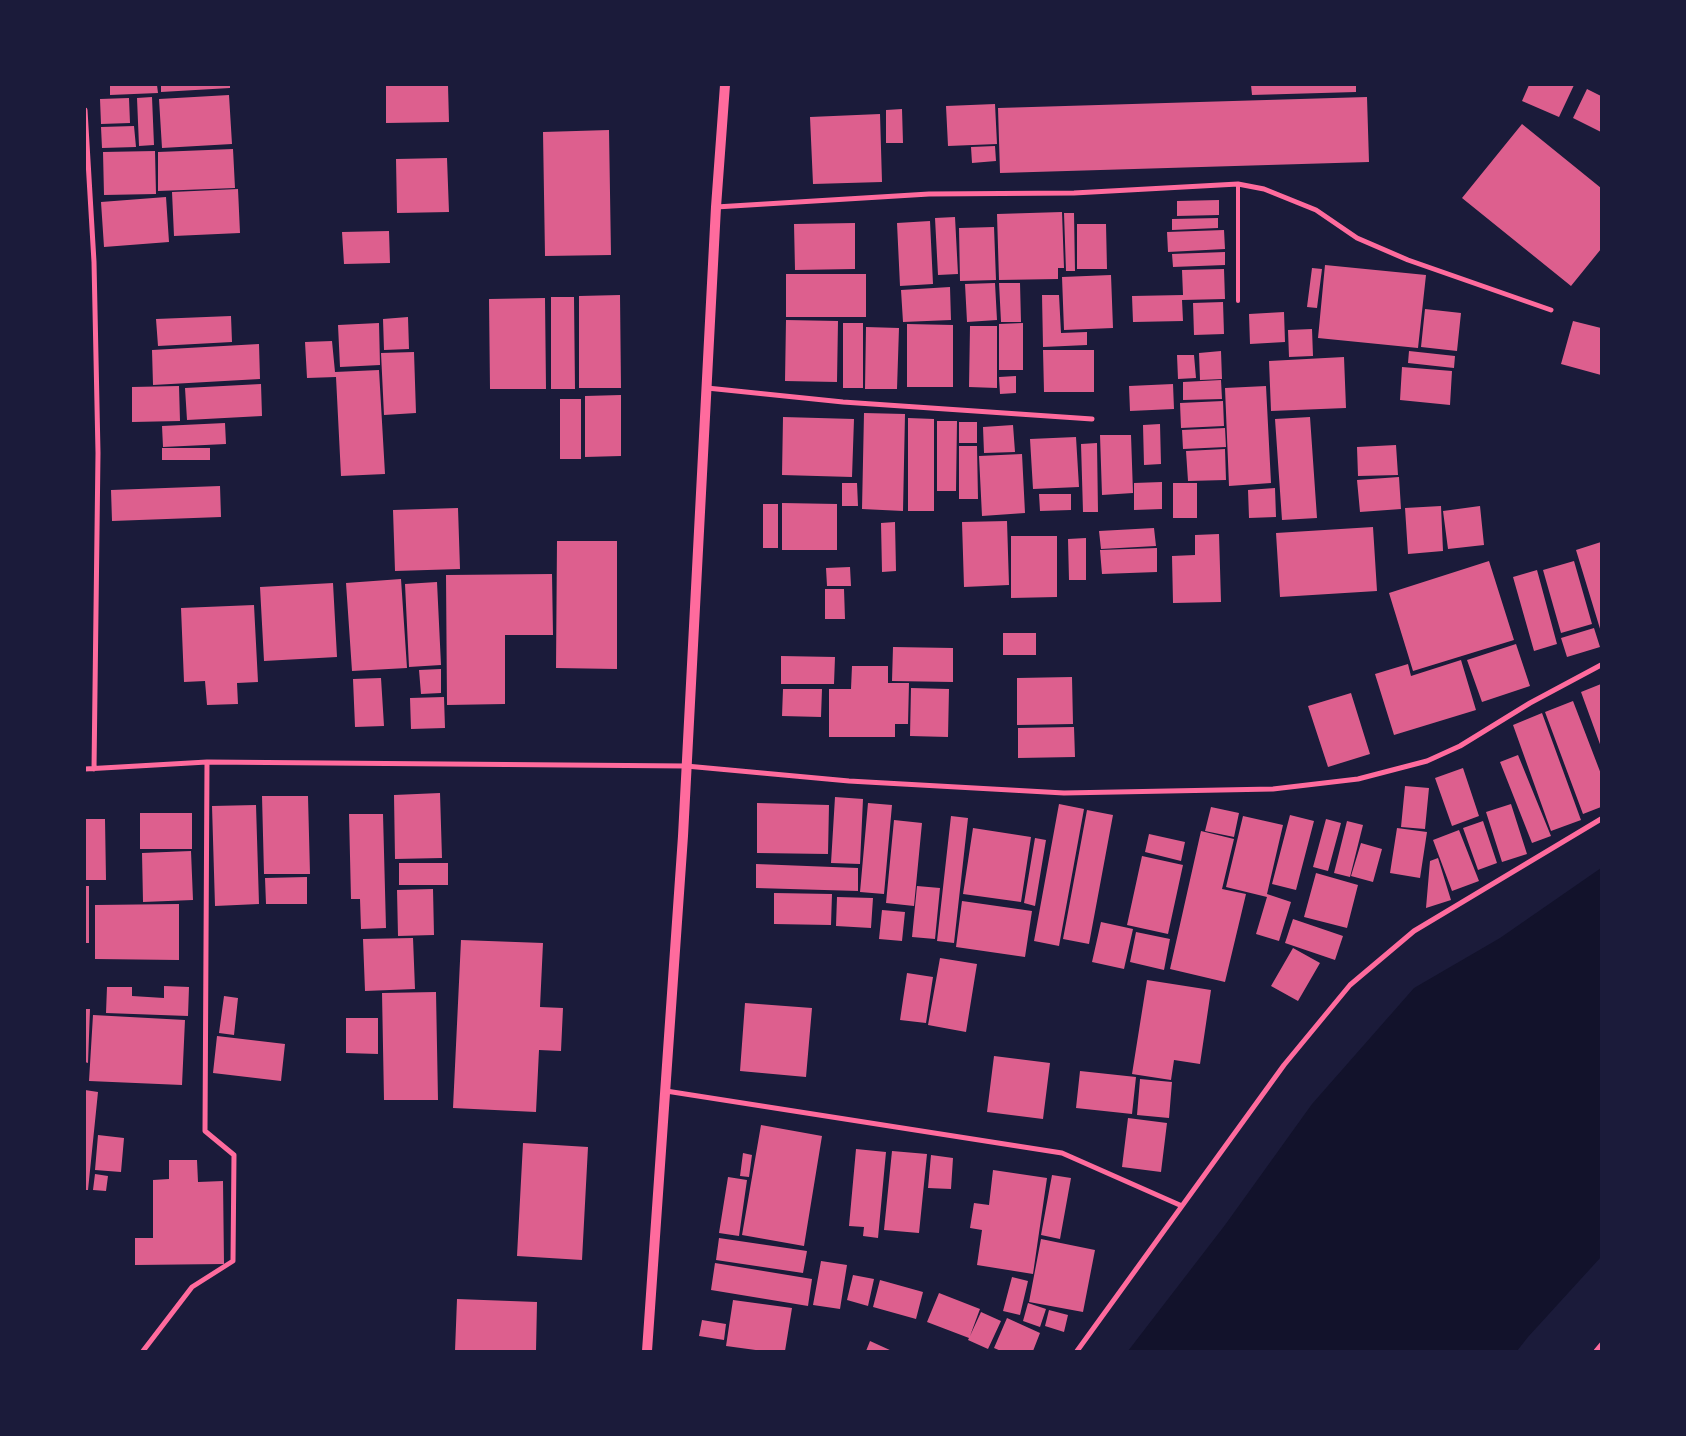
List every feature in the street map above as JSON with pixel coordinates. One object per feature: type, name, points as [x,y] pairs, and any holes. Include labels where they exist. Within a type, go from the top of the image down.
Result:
[{"type":"main road","points":[[647,1351],[686,766],[716,207],[725,85]]},
{"type":"street","points":[[85,110],[94,262],[98,453],[94,769]]},
{"type":"street","points":[[716,207],[929,194],[1074,193],[1238,184],[1264,189],[1316,210],[1357,238],[1408,260],[1551,310]]},
{"type":"street","points":[[706,388],[843,402],[1092,419]]},
{"type":"street","points":[[85,769],[207,762],[686,766],[850,781],[1064,793],[1273,789],[1358,779],[1427,761],[1460,746],[1530,703],[1601,664]]},
{"type":"street","points":[[143,1351],[192,1287],[233,1261],[234,1155],[205,1131],[207,762]]},
{"type":"street","points":[[1077,1351],[1284,1065],[1318,1021],[1350,985],[1414,931],[1601,819]]},
{"type":"street","points":[[665,1091],[1062,1153],[1182,1206]]},
{"type":"street","points":[[1596,1351],[1601,1345]]},
{"type":"lane","points":[[1238,184],[1238,301]]},
{"type":"shaded area","points":[[1601,868],[1601,1257],[1517,1351],[1128,1351],[1225,1225],[1312,1104],[1414,988],[1500,938]]},
{"type":"building","points":[[110,85],[157,85],[158,93],[110,95]]},
{"type":"building","points":[[161,85],[230,85],[230,88],[161,92]]},
{"type":"building","points":[[386,85],[448,85],[449,122],[386,123]]},
{"type":"building","points":[[1251,85],[1356,85],[1356,92],[1252,95]]},
{"type":"building","points":[[1529,85],[1574,85],[1559,117],[1522,101]]},
{"type":"building","points":[[1587,89],[1601,96],[1601,132],[1573,118]]},
{"type":"building","points":[[229,95],[232,144],[162,148],[159,99]]},
{"type":"building","points":[[152,97],[154,145],[139,146],[137,98]]},
{"type":"building","points":[[1367,97],[1369,162],[1000,173],[998,108]]},
{"type":"building","points":[[129,98],[130,123],[101,124],[100,99]]},
{"type":"building","points":[[995,104],[997,144],[948,146],[946,106]]},
{"type":"building","points":[[902,109],[903,143],[886,143],[886,110]]},
{"type":"building","points":[[880,114],[882,182],[813,184],[810,117]]},
{"type":"building","points":[[1522,124],[1601,188],[1601,249],[1571,286],[1462,198]]},
{"type":"building","points":[[134,126],[136,147],[102,148],[101,127]]},
{"type":"building","points":[[609,130],[611,255],[545,256],[543,132]]},
{"type":"building","points":[[995,146],[996,161],[972,163],[971,147]]},
{"type":"building","points":[[233,149],[235,188],[158,191],[158,152]]},
{"type":"building","points":[[155,151],[156,194],[104,195],[103,152]]},
{"type":"building","points":[[447,158],[449,212],[397,213],[396,159]]},
{"type":"building","points":[[238,189],[240,233],[174,236],[172,192]]},
{"type":"building","points":[[166,197],[169,242],[104,247],[101,202]]},
{"type":"building","points":[[1219,200],[1219,215],[1177,216],[1177,201]]},
{"type":"building","points":[[1062,212],[1064,268],[1058,268],[1058,279],[999,280],[997,214]]},
{"type":"building","points":[[1064,213],[1074,213],[1075,271],[1066,271]]},
{"type":"building","points":[[955,217],[958,274],[938,275],[935,218]]},
{"type":"building","points":[[1218,218],[1218,228],[1172,230],[1172,219]]},
{"type":"building","points":[[930,221],[933,284],[900,286],[897,223]]},
{"type":"building","points":[[855,223],[855,269],[795,270],[794,224]]},
{"type":"building","points":[[1077,224],[1106,224],[1107,269],[1077,269]]},
{"type":"building","points":[[994,227],[996,280],[960,281],[959,228]]},
{"type":"building","points":[[1224,230],[1225,249],[1168,252],[1167,232]]},
{"type":"building","points":[[389,231],[390,263],[344,264],[342,232]]},
{"type":"building","points":[[1225,252],[1225,265],[1173,267],[1172,254]]},
{"type":"building","points":[[1325,265],[1426,275],[1418,348],[1318,338]]},
{"type":"building","points":[[1312,268],[1322,269],[1317,308],[1307,307]]},
{"type":"building","points":[[1224,269],[1225,299],[1182,300],[1183,321],[1133,322],[1132,296],[1183,295],[1182,270]]},
{"type":"building","points":[[786,274],[866,274],[866,317],[786,317]]},
{"type":"building","points":[[1111,275],[1113,328],[1064,330],[1062,277]]},
{"type":"building","points":[[995,283],[997,320],[967,322],[965,284]]},
{"type":"building","points":[[999,283],[1020,283],[1021,322],[1001,322]]},
{"type":"building","points":[[950,287],[951,320],[903,322],[901,290]]},
{"type":"building","points":[[620,295],[621,388],[579,388],[579,296]]},
{"type":"building","points":[[1042,295],[1059,295],[1061,333],[1087,332],[1087,345],[1043,347]]},
{"type":"building","points":[[551,297],[574,297],[575,389],[551,389]]},
{"type":"building","points":[[545,298],[546,389],[490,389],[489,299]]},
{"type":"building","points":[[1223,302],[1224,334],[1194,335],[1193,303]]},
{"type":"building","points":[[1425,309],[1461,313],[1457,351],[1421,347]]},
{"type":"building","points":[[1284,312],[1285,342],[1250,344],[1249,314]]},
{"type":"building","points":[[231,316],[232,342],[158,346],[156,319]]},
{"type":"building","points":[[408,317],[409,349],[384,350],[383,319]]},
{"type":"building","points":[[786,320],[838,321],[837,382],[785,381]]},
{"type":"building","points":[[1573,321],[1601,328],[1601,375],[1561,364]]},
{"type":"building","points":[[379,323],[380,365],[340,367],[338,325]]},
{"type":"building","points":[[843,323],[863,323],[863,388],[843,388]]},
{"type":"building","points":[[1023,323],[1023,370],[999,370],[999,324]]},
{"type":"building","points":[[907,324],[953,325],[953,387],[907,387]]},
{"type":"building","points":[[970,326],[997,326],[997,388],[969,387]]},
{"type":"building","points":[[866,327],[899,328],[897,389],[865,389]]},
{"type":"building","points":[[1312,329],[1313,356],[1289,357],[1288,330]]},
{"type":"building","points":[[332,341],[335,372],[379,370],[385,474],[341,476],[336,377],[307,378],[305,342]]},
{"type":"building","points":[[259,344],[260,379],[153,385],[152,350]]},
{"type":"building","points":[[1043,350],[1094,350],[1094,392],[1044,392]]},
{"type":"building","points":[[1221,351],[1222,379],[1200,380],[1199,353]]},
{"type":"building","points":[[1409,351],[1455,356],[1454,368],[1408,363]]},
{"type":"building","points":[[414,352],[416,413],[384,415],[381,353]]},
{"type":"building","points":[[1177,355],[1194,355],[1196,378],[1178,379]]},
{"type":"building","points":[[1344,357],[1346,408],[1271,411],[1269,361]]},
{"type":"building","points":[[1402,367],[1452,371],[1450,405],[1400,400]]},
{"type":"building","points":[[1016,376],[1016,393],[1000,394],[999,377]]},
{"type":"building","points":[[1221,380],[1222,399],[1183,400],[1183,382]]},
{"type":"building","points":[[261,384],[262,416],[187,420],[185,388]]},
{"type":"building","points":[[1173,384],[1174,409],[1130,411],[1129,386]]},
{"type":"building","points":[[179,386],[180,421],[132,422],[132,387]]},
{"type":"building","points":[[1266,386],[1271,483],[1229,486],[1225,388]]},
{"type":"building","points":[[621,395],[621,456],[585,457],[585,396]]},
{"type":"building","points":[[560,399],[581,399],[581,459],[560,459]]},
{"type":"building","points":[[1223,401],[1224,426],[1181,428],[1180,403]]},
{"type":"building","points":[[864,413],[905,414],[903,511],[862,509]]},
{"type":"building","points":[[783,417],[854,419],[852,477],[782,475]]},
{"type":"building","points":[[1310,417],[1317,518],[1282,520],[1275,419]]},
{"type":"building","points":[[908,418],[934,419],[934,511],[908,511]]},
{"type":"building","points":[[937,421],[957,421],[956,491],[937,491]]},
{"type":"building","points":[[959,422],[977,422],[977,443],[959,443]]},
{"type":"building","points":[[225,423],[226,444],[163,447],[162,426]]},
{"type":"building","points":[[1160,424],[1161,464],[1144,465],[1143,425]]},
{"type":"building","points":[[1013,425],[1015,452],[984,453],[983,427]]},
{"type":"building","points":[[1225,428],[1226,447],[1183,449],[1182,430]]},
{"type":"building","points":[[1100,435],[1131,435],[1133,493],[1102,495]]},
{"type":"building","points":[[1076,437],[1079,487],[1033,489],[1030,439]]},
{"type":"building","points":[[1097,443],[1098,512],[1083,512],[1081,444]]},
{"type":"building","points":[[1396,445],[1398,475],[1358,476],[1357,447]]},
{"type":"building","points":[[959,446],[977,446],[978,499],[959,499]]},
{"type":"building","points":[[162,448],[210,448],[210,460],[162,460]]},
{"type":"building","points":[[1225,449],[1226,480],[1188,481],[1186,451]]},
{"type":"building","points":[[1022,454],[1025,513],[982,516],[979,456]]},
{"type":"building","points":[[1399,477],[1401,509],[1360,512],[1357,480]]},
{"type":"building","points":[[1162,482],[1162,509],[1134,510],[1134,483]]},
{"type":"building","points":[[842,483],[857,483],[858,506],[842,506]]},
{"type":"building","points":[[1173,483],[1197,483],[1197,518],[1173,518]]},
{"type":"building","points":[[220,486],[221,517],[112,521],[111,490]]},
{"type":"building","points":[[1275,488],[1276,517],[1249,518],[1248,490]]},
{"type":"building","points":[[1039,494],[1071,494],[1071,510],[1040,511]]},
{"type":"building","points":[[782,503],[837,504],[837,550],[782,550]]},
{"type":"building","points":[[763,504],[778,504],[778,548],[763,548]]},
{"type":"building","points":[[1441,506],[1443,551],[1408,554],[1405,508]]},
{"type":"building","points":[[1480,506],[1484,545],[1448,549],[1443,511]]},
{"type":"building","points":[[458,508],[460,569],[395,571],[393,510]]},
{"type":"building","points":[[1007,521],[1009,585],[964,587],[962,522]]},
{"type":"building","points":[[895,522],[896,571],[882,572],[881,523]]},
{"type":"building","points":[[1373,527],[1377,591],[1280,597],[1276,533]]},
{"type":"building","points":[[1154,528],[1156,546],[1101,549],[1099,531]]},
{"type":"building","points":[[1219,534],[1221,602],[1173,603],[1172,556],[1195,555],[1195,535]]},
{"type":"building","points":[[1011,536],[1057,536],[1057,597],[1011,598]]},
{"type":"building","points":[[1086,538],[1086,580],[1069,580],[1068,539]]},
{"type":"building","points":[[557,541],[617,541],[617,669],[556,668]]},
{"type":"building","points":[[1601,542],[1601,632],[1576,550]]},
{"type":"building","points":[[1157,548],[1157,572],[1102,574],[1100,550]]},
{"type":"building","points":[[1489,561],[1514,640],[1413,671],[1389,593]]},
{"type":"building","points":[[1574,561],[1592,624],[1561,633],[1543,570]]},
{"type":"building","points":[[850,567],[851,586],[827,586],[826,568]]},
{"type":"building","points":[[1537,570],[1557,644],[1534,651],[1513,577]]},
{"type":"building","points":[[552,574],[553,635],[505,635],[505,704],[447,705],[446,575]]},
{"type":"building","points":[[401,579],[407,668],[352,671],[346,583]]},
{"type":"building","points":[[437,582],[441,665],[409,667],[405,584]]},
{"type":"building","points":[[333,583],[337,657],[264,661],[260,587]]},
{"type":"building","points":[[825,589],[844,589],[845,619],[825,619]]},
{"type":"building","points":[[254,605],[258,682],[237,683],[238,704],[207,705],[205,681],[184,682],[181,608]]},
{"type":"building","points":[[1594,628],[1600,647],[1567,657],[1561,638]]},
{"type":"building","points":[[1003,633],[1036,633],[1036,655],[1003,655]]},
{"type":"building","points":[[1516,644],[1530,686],[1482,702],[1467,660]]},
{"type":"building","points":[[893,647],[953,648],[953,682],[892,681]]},
{"type":"building","points":[[781,656],[835,657],[834,684],[781,684]]},
{"type":"building","points":[[1461,660],[1476,710],[1394,735],[1375,674],[1408,664],[1411,676]]},
{"type":"building","points":[[852,666],[888,666],[888,683],[909,683],[908,724],[895,724],[895,737],[829,737],[829,689],[851,689]]},
{"type":"building","points":[[441,669],[441,693],[421,694],[419,670]]},
{"type":"building","points":[[1072,677],[1073,724],[1017,725],[1017,678]]},
{"type":"building","points":[[381,678],[384,726],[355,727],[353,679]]},
{"type":"building","points":[[1601,684],[1601,747],[1581,692]]},
{"type":"building","points":[[911,688],[949,689],[948,737],[910,736]]},
{"type":"building","points":[[783,689],[822,689],[821,717],[782,716]]},
{"type":"building","points":[[1351,693],[1370,754],[1328,767],[1308,706]]},
{"type":"building","points":[[444,697],[445,728],[411,729],[410,698]]},
{"type":"building","points":[[1573,701],[1601,774],[1601,807],[1583,814],[1545,712]]},
{"type":"building","points":[[1542,713],[1581,820],[1551,831],[1513,725]]},
{"type":"building","points":[[1074,727],[1075,757],[1018,758],[1018,728]]},
{"type":"building","points":[[1518,755],[1551,836],[1532,843],[1500,762]]},
{"type":"building","points":[[1463,768],[1479,816],[1452,826],[1435,778]]},
{"type":"building","points":[[1405,786],[1429,788],[1425,829],[1401,827]]},
{"type":"building","points":[[440,793],[442,858],[395,859],[394,795]]},
{"type":"building","points":[[262,796],[308,796],[310,874],[264,874]]},
{"type":"building","points":[[835,797],[863,799],[860,864],[831,863]]},
{"type":"building","points":[[757,803],[829,805],[828,854],[757,853]]},
{"type":"building","points":[[868,803],[892,805],[884,894],[860,892]]},
{"type":"building","points":[[1059,804],[1084,809],[1059,946],[1034,941]]},
{"type":"building","points":[[1511,804],[1527,854],[1502,862],[1486,812]]},
{"type":"building","points":[[256,805],[259,904],[215,906],[212,806]]},
{"type":"building","points":[[1211,807],[1239,813],[1234,837],[1205,831]]},
{"type":"building","points":[[1087,810],[1113,815],[1089,944],[1063,939]]},
{"type":"building","points":[[140,813],[192,813],[192,849],[140,849]]},
{"type":"building","points":[[349,814],[383,814],[386,928],[361,929],[360,899],[351,899]]},
{"type":"building","points":[[1290,815],[1314,821],[1296,890],[1272,884]]},
{"type":"building","points":[[951,816],[968,818],[954,943],[937,941]]},
{"type":"building","points":[[1243,816],[1283,825],[1267,894],[1291,902],[1279,941],[1256,934],[1267,897],[1226,887]]},
{"type":"building","points":[[85,819],[105,819],[106,880],[85,880]]},
{"type":"building","points":[[1326,819],[1341,823],[1328,871],[1313,867]]},
{"type":"building","points":[[894,820],[922,823],[914,906],[886,903]]},
{"type":"building","points":[[1347,821],[1363,825],[1350,877],[1334,873]]},
{"type":"building","points":[[1483,821],[1497,863],[1478,870],[1463,828]]},
{"type":"building","points":[[973,828],[1031,837],[1021,902],[963,894]]},
{"type":"building","points":[[1397,828],[1427,832],[1420,878],[1390,873]]},
{"type":"building","points":[[1459,830],[1479,881],[1452,891],[1433,840]]},
{"type":"building","points":[[1201,831],[1234,839],[1222,889],[1246,894],[1225,982],[1170,969]]},
{"type":"building","points":[[1149,834],[1185,842],[1181,861],[1145,852]]},
{"type":"building","points":[[1035,838],[1046,840],[1035,906],[1024,903]]},
{"type":"building","points":[[1361,843],[1382,849],[1373,882],[1351,876]]},
{"type":"building","points":[[191,851],[193,900],[143,902],[142,853]]},
{"type":"building","points":[[1142,856],[1183,865],[1168,934],[1127,925]]},
{"type":"building","points":[[1438,858],[1451,900],[1426,908],[1430,861]]},
{"type":"building","points":[[399,863],[448,863],[448,885],[399,885]]},
{"type":"building","points":[[756,864],[858,868],[858,891],[756,888]]},
{"type":"building","points":[[1316,873],[1358,885],[1347,928],[1304,917]]},
{"type":"building","points":[[307,877],[307,904],[266,904],[265,878]]},
{"type":"building","points":[[85,886],[89,886],[89,943],[85,943]]},
{"type":"building","points":[[917,886],[940,888],[935,939],[912,937]]},
{"type":"building","points":[[433,889],[434,935],[398,936],[397,890]]},
{"type":"building","points":[[774,893],[832,894],[831,925],[774,924]]},
{"type":"building","points":[[837,897],[873,898],[871,928],[836,926]]},
{"type":"building","points":[[962,901],[1032,911],[1025,957],[956,947]]},
{"type":"building","points":[[179,904],[179,960],[95,959],[95,905]]},
{"type":"building","points":[[882,910],[905,912],[902,941],[879,939]]},
{"type":"building","points":[[1293,919],[1343,936],[1335,960],[1285,943]]},
{"type":"building","points":[[1101,922],[1133,929],[1124,969],[1092,962]]},
{"type":"building","points":[[1136,932],[1170,939],[1164,970],[1130,962]]},
{"type":"building","points":[[413,938],[415,989],[365,991],[363,939]]},
{"type":"building","points":[[461,940],[543,943],[540,1007],[563,1008],[561,1051],[539,1050],[536,1112],[453,1108]]},
{"type":"building","points":[[1293,948],[1320,963],[1298,1001],[1271,986]]},
{"type":"building","points":[[940,958],[977,964],[966,1032],[928,1025]]},
{"type":"building","points":[[907,973],[933,977],[926,1023],[900,1020]]},
{"type":"building","points":[[1147,980],[1211,990],[1200,1064],[1174,1060],[1171,1080],[1132,1074]]},
{"type":"building","points":[[164,986],[189,987],[188,1016],[106,1013],[107,987],[132,987],[132,996],[164,998]]},
{"type":"building","points":[[436,992],[438,1100],[384,1100],[382,993]]},
{"type":"building","points":[[224,996],[238,998],[234,1035],[219,1033]]},
{"type":"building","points":[[745,1003],[812,1008],[806,1077],[740,1071]]},
{"type":"building","points":[[85,1009],[90,1009],[88,1063],[85,1062]]},
{"type":"building","points":[[93,1015],[185,1020],[182,1085],[89,1081]]},
{"type":"building","points":[[346,1018],[378,1018],[378,1054],[346,1053]]},
{"type":"building","points":[[217,1036],[285,1044],[281,1081],[213,1073]]},
{"type":"building","points":[[994,1056],[1050,1063],[1043,1119],[987,1112]]},
{"type":"building","points":[[1080,1071],[1136,1077],[1132,1114],[1076,1108]]},
{"type":"building","points":[[1140,1079],[1172,1082],[1169,1118],[1137,1115]]},
{"type":"building","points":[[85,1090],[98,1092],[88,1190],[85,1190]]},
{"type":"building","points":[[1128,1118],[1167,1123],[1161,1172],[1122,1167]]},
{"type":"building","points":[[761,1125],[822,1136],[804,1246],[742,1235]]},
{"type":"building","points":[[98,1135],[124,1138],[121,1172],[95,1170]]},
{"type":"building","points":[[523,1143],[588,1147],[582,1260],[517,1256]]},
{"type":"building","points":[[856,1149],[886,1152],[878,1238],[863,1236],[864,1227],[849,1226]]},
{"type":"building","points":[[892,1151],[927,1154],[919,1233],[884,1230]]},
{"type":"building","points":[[743,1153],[752,1155],[749,1177],[740,1176]]},
{"type":"building","points":[[931,1155],[953,1158],[951,1189],[928,1188]]},
{"type":"building","points":[[169,1160],[197,1160],[198,1182],[223,1181],[224,1264],[135,1265],[135,1238],[153,1238],[153,1180],[169,1179]]},
{"type":"building","points":[[993,1170],[1047,1178],[1033,1274],[977,1265],[982,1230],[970,1228],[974,1203],[989,1205]]},
{"type":"building","points":[[95,1174],[108,1176],[106,1191],[93,1190]]},
{"type":"building","points":[[1052,1175],[1071,1178],[1060,1239],[1041,1235]]},
{"type":"building","points":[[728,1177],[747,1180],[739,1236],[719,1233]]},
{"type":"building","points":[[719,1238],[807,1251],[803,1273],[716,1260]]},
{"type":"building","points":[[1041,1239],[1095,1250],[1083,1312],[1029,1302]]},
{"type":"building","points":[[821,1261],[847,1265],[840,1309],[813,1305]]},
{"type":"building","points":[[715,1263],[812,1279],[808,1306],[711,1290]]},
{"type":"building","points":[[853,1275],[874,1279],[868,1306],[847,1300]]},
{"type":"building","points":[[1012,1277],[1028,1281],[1020,1315],[1003,1311]]},
{"type":"building","points":[[880,1280],[923,1292],[916,1319],[873,1307]]},
{"type":"building","points":[[939,1293],[980,1309],[970,1336],[981,1312],[1001,1321],[988,1349],[968,1340],[969,1338],[927,1322]]},
{"type":"building","points":[[457,1299],[537,1302],[536,1351],[455,1351]]},
{"type":"building","points":[[733,1300],[792,1308],[785,1351],[763,1351],[726,1346]]},
{"type":"building","points":[[1028,1303],[1046,1309],[1040,1327],[1023,1321]]},
{"type":"building","points":[[1049,1310],[1068,1315],[1064,1332],[1045,1326]]},
{"type":"building","points":[[1007,1318],[1040,1333],[1033,1351],[1001,1351],[994,1348]]},
{"type":"building","points":[[702,1320],[726,1324],[724,1340],[699,1336]]},
{"type":"building","points":[[870,1341],[892,1351],[866,1351]]}]
